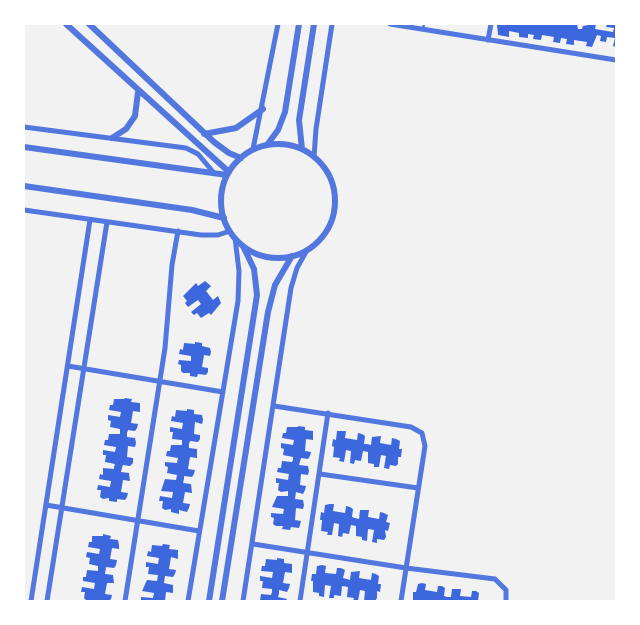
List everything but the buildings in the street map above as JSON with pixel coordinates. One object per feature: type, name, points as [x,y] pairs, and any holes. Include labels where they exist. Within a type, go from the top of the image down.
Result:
[{"type":"street","points":[[66,24],[228,174]]},
{"type":"street","points":[[89,24],[204,134],[220,148],[240,158]]},
{"type":"street","points":[[253,149],[263,109],[278,24]]},
{"type":"street","points":[[267,145],[278,130],[285,112],[299,24]]},
{"type":"street","points":[[302,149],[299,120],[314,24]]},
{"type":"street","points":[[314,157],[332,24]]},
{"type":"street","points":[[390,24],[424,26],[433,30],[488,40],[616,60]]},
{"type":"street","points":[[488,40],[491,24]]},
{"type":"street","points":[[112,138],[131,123],[138,108],[138,92]]},
{"type":"street","points":[[204,134],[236,128],[263,109]]},
{"type":"street","points":[[24,127],[186,148],[198,154],[214,173]]},
{"type":"street","points":[[267,145],[290,145],[302,149],[325,168],[332,182],[335,198],[334,213],[328,228],[319,240],[307,250],[292,256],[266,257],[244,246],[230,232],[224,218],[222,196],[228,174],[240,158],[253,149],[267,145]]},
{"type":"street","points":[[24,147],[228,174]]},
{"type":"street","points":[[24,186],[192,210],[224,218]]},
{"type":"street","points":[[24,210],[207,235],[230,232]]},
{"type":"street","points":[[31,601],[90,220]]},
{"type":"street","points":[[47,601],[107,222]]},
{"type":"street","points":[[125,601],[160,381],[178,231]]},
{"type":"street","points":[[188,601],[239,291],[239,270],[235,238]]},
{"type":"street","points":[[209,601],[257,295],[254,269],[244,246]]},
{"type":"street","points":[[244,601],[291,288],[297,268],[307,250]]},
{"type":"street","points":[[222,601],[269,306],[275,285],[292,256]]},
{"type":"street","points":[[68,366],[223,392]]},
{"type":"street","points":[[274,406],[328,413],[419,430],[425,442],[401,601]]},
{"type":"street","points":[[300,601],[328,413]]},
{"type":"street","points":[[320,474],[418,488]]},
{"type":"street","points":[[46,505],[199,530]]},
{"type":"street","points":[[253,544],[307,554],[495,579],[506,590],[506,601]]},
{"type":"lane","points":[[433,30],[434,24]]}]
